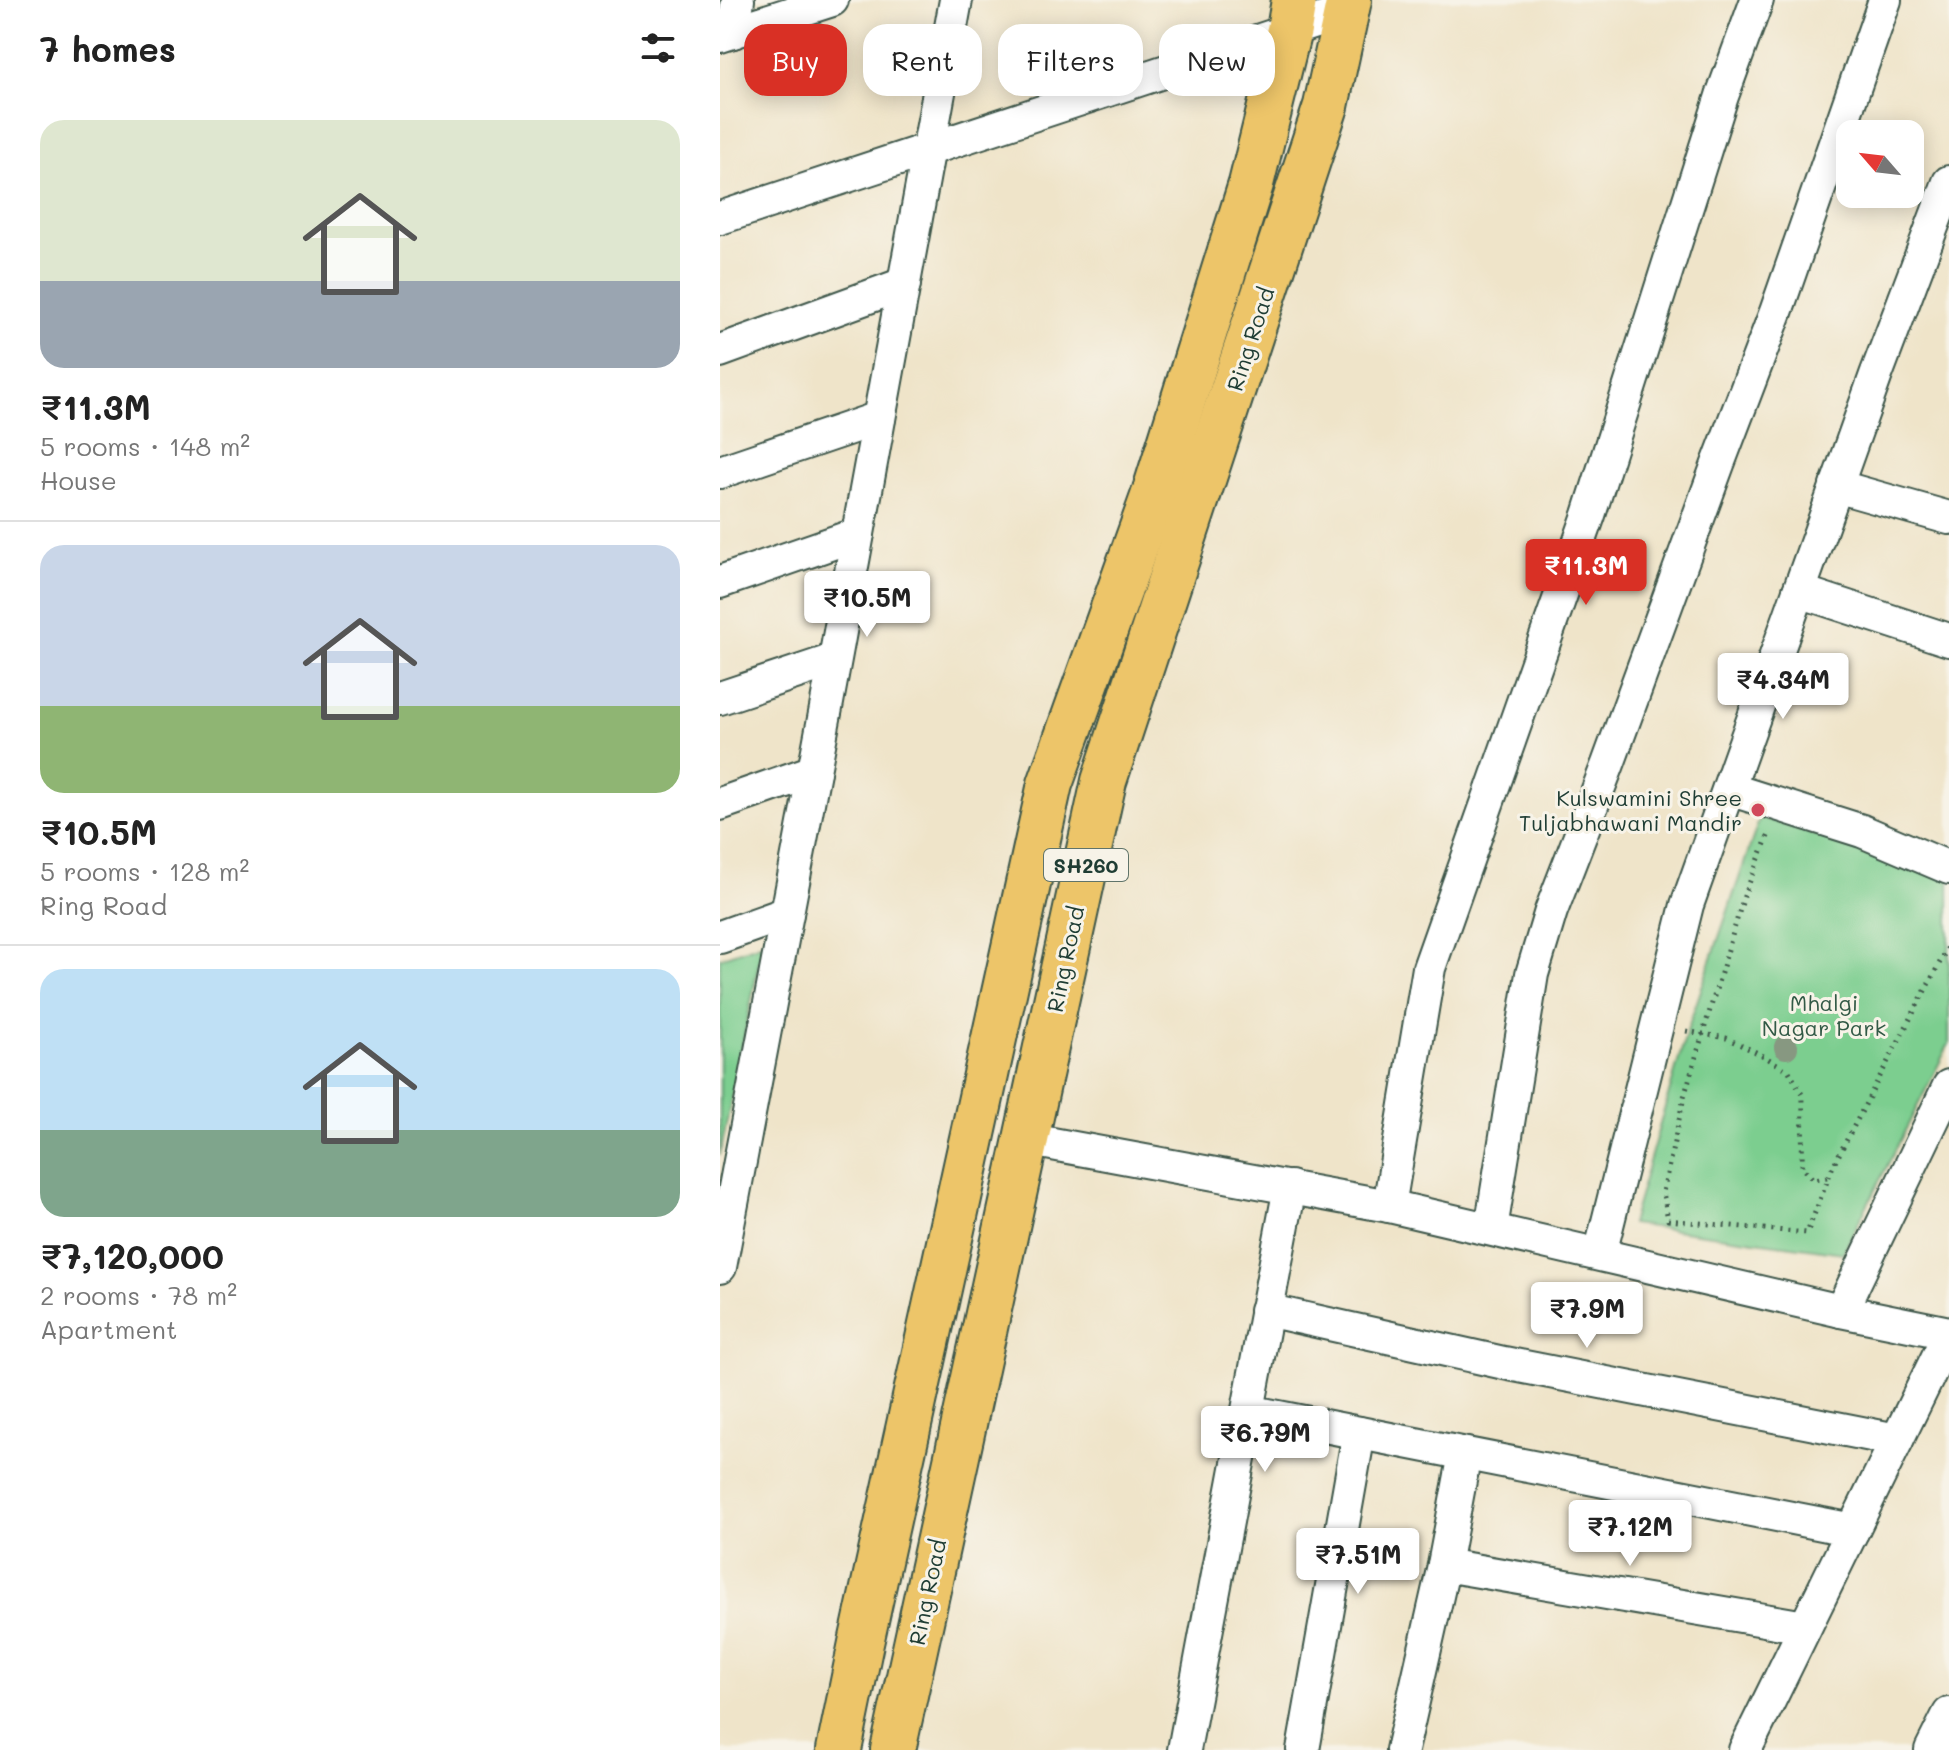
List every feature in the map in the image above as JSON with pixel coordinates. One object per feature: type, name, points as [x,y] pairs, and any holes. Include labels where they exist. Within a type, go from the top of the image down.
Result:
[{"type":"highway","name":"Ring Road","points":[[893,1750],[1104,781],[1326,106],[1348,6]]},
{"type":"highway","name":"Ring Road","points":[[839,1750],[1050,784],[1157,482],[1251,184],[1292,15]]},
{"type":"street","points":[[726,34],[738,0]]},
{"type":"street","points":[[726,34],[832,0]]},
{"type":"street","points":[[720,1267],[956,0]]},
{"type":"street","points":[[1389,1206],[1429,968],[1589,515],[1722,96],[1757,0]]},
{"type":"street","points":[[1491,1229],[1532,974],[1551,911],[1776,312],[1885,0]]},
{"type":"street","points":[[720,218],[929,150],[1292,15],[1348,6]]},
{"type":"street","points":[[1600,1254],[1687,905],[1836,486],[1949,182]]},
{"type":"street","points":[[720,351],[904,284]]},
{"type":"street","points":[[720,472],[879,418]]},
{"type":"street","points":[[1836,486],[1949,518]]},
{"type":"street","points":[[720,582],[858,534]]},
{"type":"street","points":[[1799,591],[1949,640]]},
{"type":"street","points":[[720,698],[834,660]]},
{"type":"street","points":[[720,804],[814,771]]},
{"type":"street","points":[[1729,789],[1862,831],[1949,868]]},
{"type":"street","points":[[720,937],[787,913]]},
{"type":"street","points":[[1841,1311],[1949,1086]]},
{"type":"street","points":[[1025,1139],[1389,1206],[1949,1334],[1745,1750]]},
{"type":"street","points":[[1184,1750],[1290,1187]]},
{"type":"street","points":[[1266,1310],[1504,1363],[1897,1440]]},
{"type":"street","points":[[1248,1411],[1853,1530]]},
{"type":"street","points":[[1303,1750],[1359,1433]]},
{"type":"street","points":[[1402,1750],[1444,1565],[1465,1454]]},
{"type":"street","points":[[1444,1565],[1805,1627]]},
{"type":"street","points":[[1931,1750],[1949,1714]]},
{"type":"path","points":[[1769,833],[1744,896],[1684,1097],[1663,1192],[1668,1220],[1807,1233],[1828,1177],[1949,945]]},
{"type":"path","points":[[1703,1034],[1726,1038],[1789,1071],[1803,1096],[1802,1167],[1813,1179],[1828,1177]]},
{"type":"green space","name":"Mhalgi Nagar Park","points":[[1760,817],[1949,877],[1949,1044],[1843,1253],[1631,1224],[1687,1031]]},
{"type":"green space","points":[[763,943],[720,1155],[720,958]]},
{"type":"place","name":"Kulswamini Shree Tuljabhawani Mandir","points":[[1758,810]]}]
